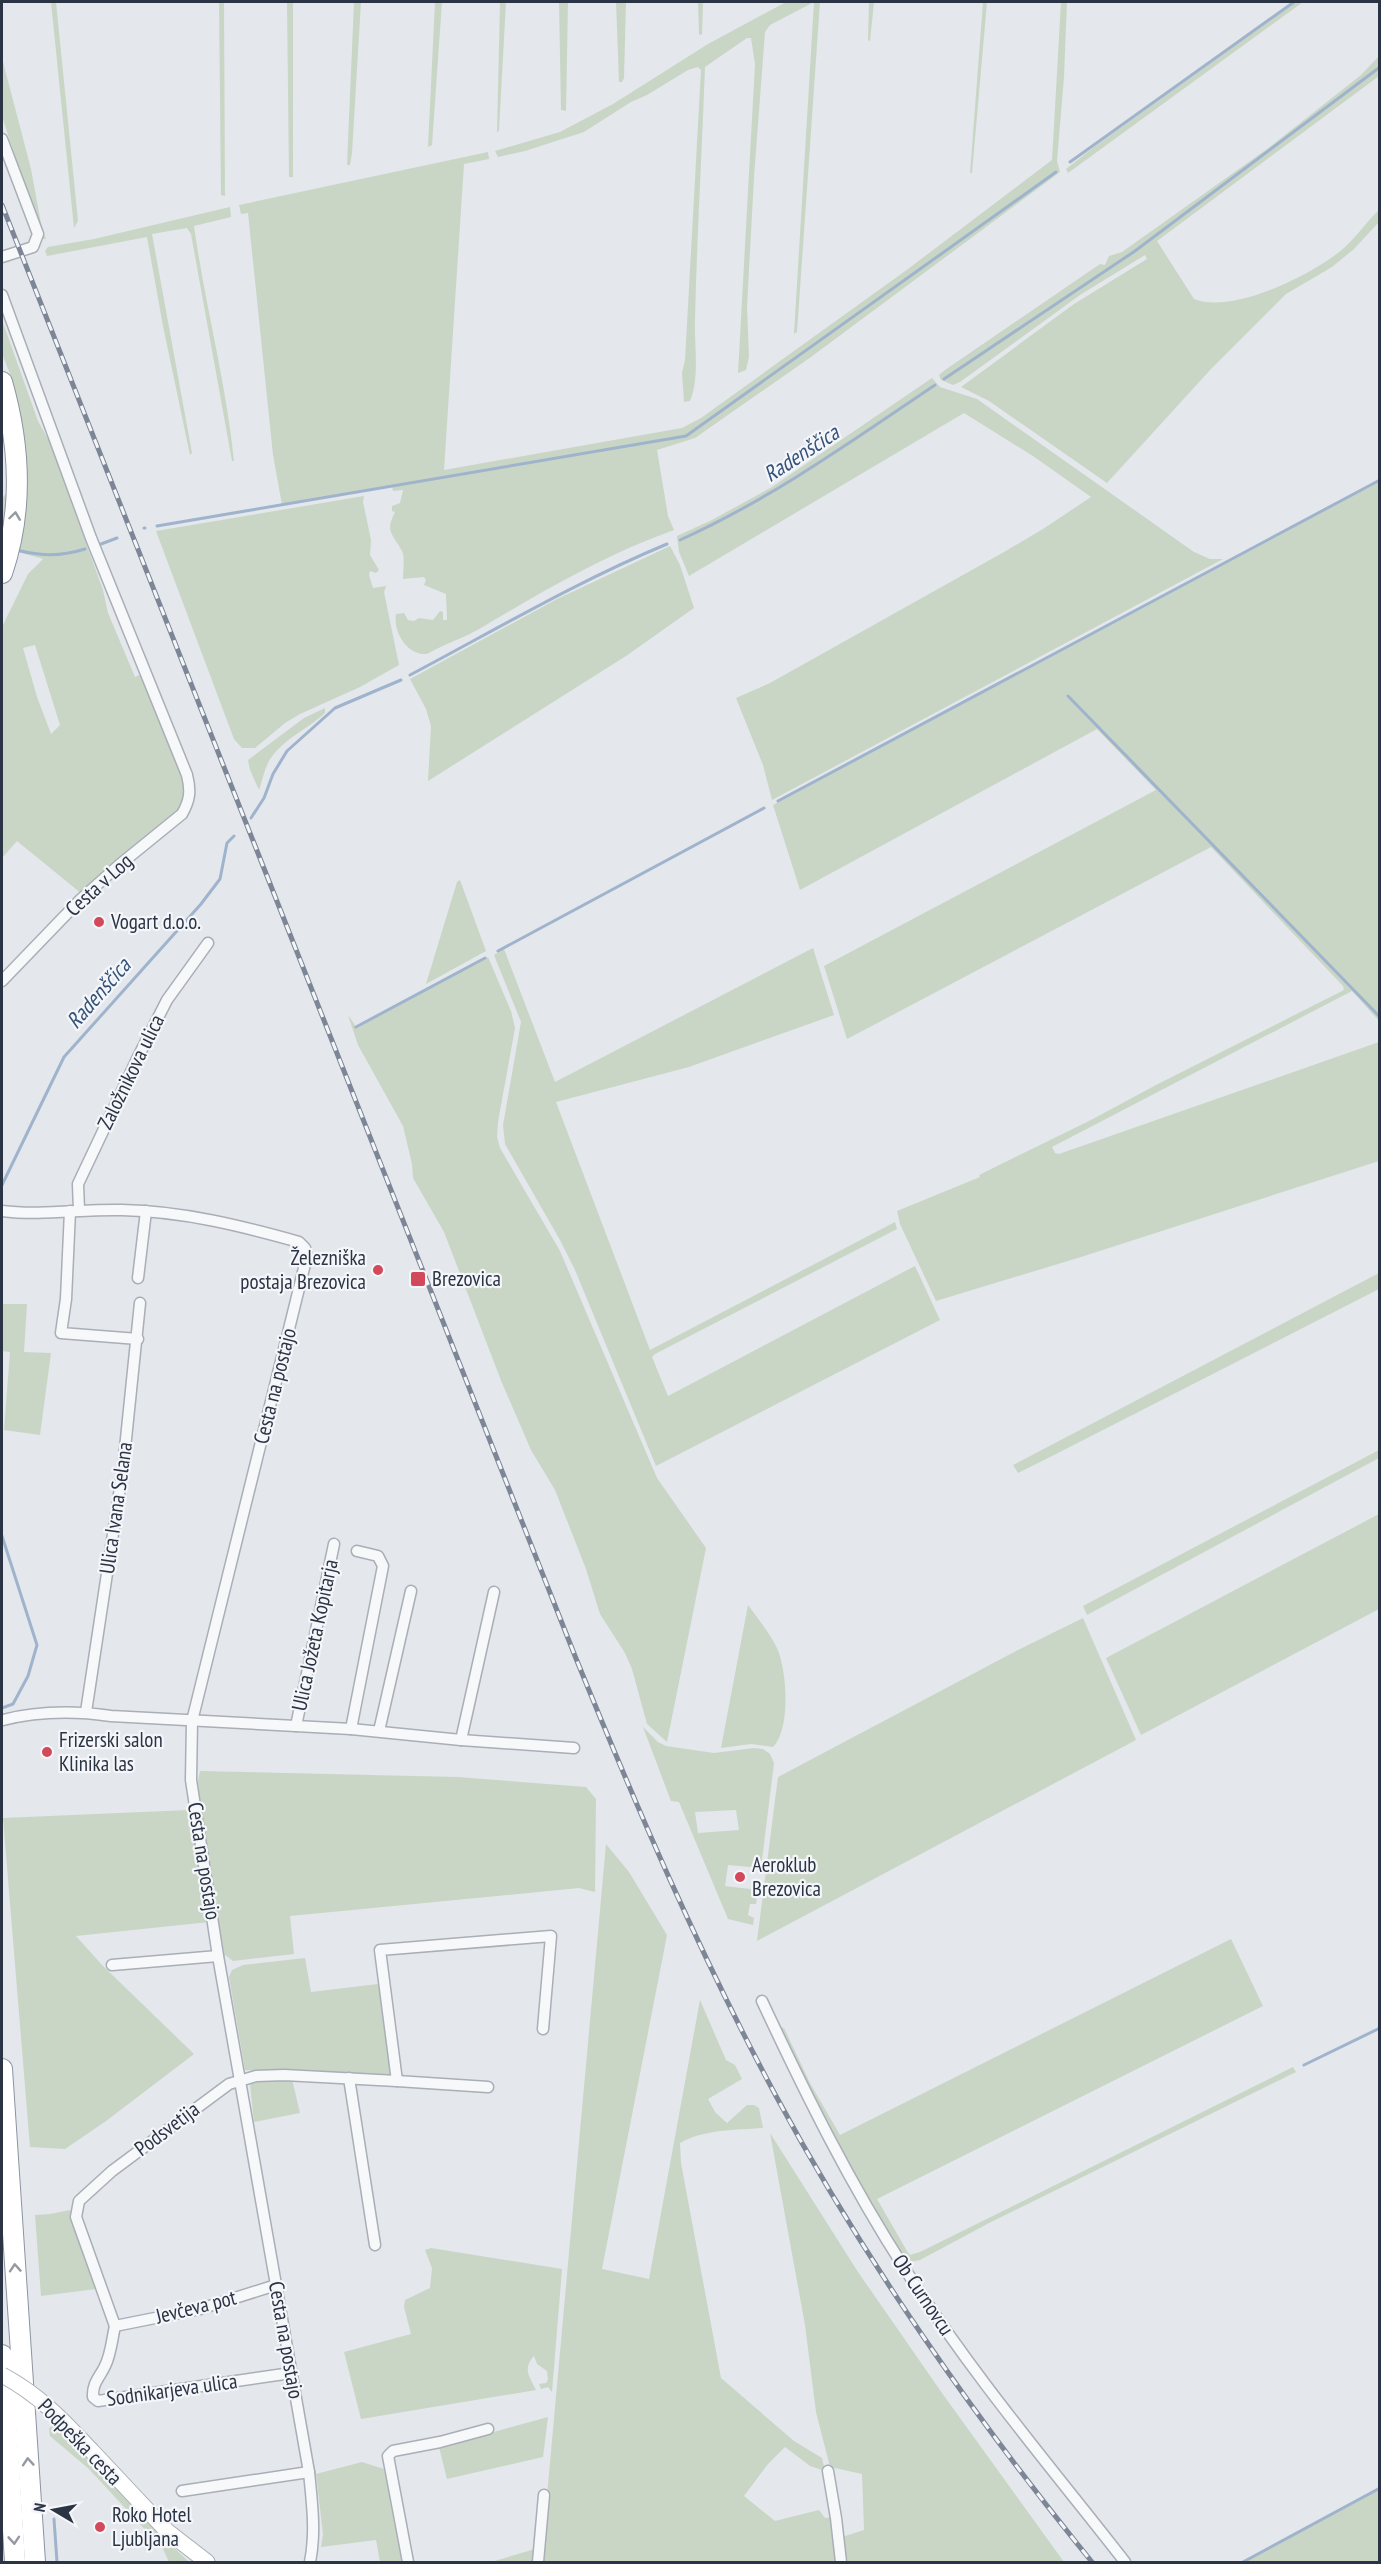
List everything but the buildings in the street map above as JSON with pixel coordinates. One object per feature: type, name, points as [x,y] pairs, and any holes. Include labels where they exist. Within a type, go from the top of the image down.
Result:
[{"type":"highway","points":[[2,382],[14,435],[18,491],[9,550],[2,573]]},
{"type":"highway","points":[[2,490],[9,474],[14,435]]},
{"type":"highway","points":[[2,2069],[35,2562]]},
{"type":"highway","points":[[2,2355],[15,2562]]},
{"type":"main road","name":"Podpeška cesta","points":[[2,2375],[31,2392],[55,2411],[167,2531],[207,2562]]},
{"type":"street","points":[[2,139],[38,234],[33,247],[2,257]]},
{"type":"street","name":"Cesta v Log","points":[[2,295],[91,538],[187,774],[190,788],[190,796],[182,814],[81,899],[2,981]]},
{"type":"street","name":"Založnikova ulica","points":[[138,1339],[61,1333],[78,1184],[167,1000],[208,943]]},
{"type":"street","points":[[2,1211],[146,1211],[138,1278]]},
{"type":"street","name":"Cesta na postajo","points":[[146,1211],[252,1229],[299,1242],[305,1248],[307,1256],[192,1721],[191,1780],[218,1956],[309,2472],[314,2525],[314,2543],[310,2562]]},
{"type":"street","name":"Ulica Ivana Selana","points":[[86,1712],[123,1468],[140,1303]]},
{"type":"street","name":"Ulica Jožeta Kopitarja","points":[[296,1726],[334,1544]]},
{"type":"street","name":"Ulica Jožeta Kopitarja","points":[[351,1729],[383,1566],[378,1556],[357,1551]]},
{"type":"street","points":[[379,1731],[411,1591]]},
{"type":"street","points":[[460,1740],[494,1592]]},
{"type":"street","points":[[3,1720],[21,1716],[86,1712],[111,1716],[192,1721]]},
{"type":"street","name":"Ulica Jožeta Kopitarja","points":[[192,1721],[351,1729],[574,1748]]},
{"type":"street","points":[[397,2081],[380,1950],[551,1936],[543,2029]]},
{"type":"street","points":[[112,1965],[218,1956]]},
{"type":"street","name":"Ob Curnovcu","points":[[762,2001],[804,2091],[904,2268],[1003,2406],[1125,2562]]},
{"type":"street","name":"Podsvetija","points":[[115,2326],[76,2217],[79,2201],[112,2171],[216,2091],[240,2080],[284,2075],[488,2087]]},
{"type":"street","points":[[349,2078],[375,2245]]},
{"type":"street","name":"Jevčeva pot","points":[[115,2326],[200,2309],[276,2285]]},
{"type":"street","name":"Sodnikarjeva ulica","points":[[115,2326],[106,2365],[94,2383],[93,2397],[98,2401],[291,2373]]},
{"type":"street","points":[[408,2562],[388,2456],[393,2451],[440,2442],[488,2429]]},
{"type":"street","points":[[828,2471],[841,2562]]},
{"type":"street","points":[[182,2491],[309,2472]]},
{"type":"street","points":[[538,2562],[544,2495]]},
{"type":"green space","points":[[51,2],[56,2],[78,221],[74,228]]},
{"type":"green space","points":[[219,2],[224,2],[225,196],[221,195]]},
{"type":"green space","points":[[287,2],[293,2],[293,177],[289,177]]},
{"type":"green space","points":[[354,2],[361,2],[352,153],[350,165],[347,165]]},
{"type":"green space","points":[[435,2],[442,2],[432,145],[428,147]]},
{"type":"green space","points":[[500,2],[506,2],[497,133]]},
{"type":"green space","points":[[559,2],[568,2],[566,111],[561,110]]},
{"type":"green space","points":[[616,2],[626,2],[622,82],[619,82]]},
{"type":"green space","points":[[698,2],[703,2],[702,34],[699,35]]},
{"type":"green space","points":[[786,2],[814,2],[770,25],[765,32],[747,307],[749,357],[746,370],[738,373],[755,64],[751,38],[747,38],[705,67],[696,288],[696,371],[690,401],[684,402],[682,373],[685,360],[701,70],[698,67],[688,70],[584,132],[498,157],[495,151],[560,132],[613,104],[708,44]]},
{"type":"green space","points":[[814,2],[820,2],[797,332],[794,334]]},
{"type":"green space","points":[[869,2],[874,2],[870,41],[868,40]]},
{"type":"green space","points":[[983,2],[987,2],[972,173],[970,173]]},
{"type":"green space","points":[[1061,2],[1067,2],[1057,161],[1060,172],[811,357],[695,438],[657,450],[668,516],[674,530],[599,562],[474,632],[427,654],[420,654],[408,647],[399,636],[396,614],[404,613],[408,620],[414,621],[419,618],[433,620],[440,611],[443,612],[443,620],[447,620],[446,594],[424,585],[426,580],[424,577],[403,579],[403,553],[391,532],[390,524],[395,512],[392,511],[392,506],[400,503],[403,490],[393,491],[392,486],[282,505],[273,455],[248,213],[241,214],[239,205],[488,152],[489,159],[464,164],[444,470],[682,428],[701,418],[908,269],[1052,160]]},
{"type":"green space","points":[[1296,2],[1303,2],[1068,173],[1066,169],[1094,147]]},
{"type":"green space","points":[[1379,56],[1379,76],[1157,241],[1194,299],[1210,302],[1230,301],[1273,289],[1315,268],[1345,247],[1379,210],[1379,222],[1354,249],[1332,267],[1286,294],[1211,369],[1107,483],[989,401],[961,387],[1074,304],[1147,259],[1145,255],[1080,295],[960,382],[953,385],[941,380],[939,375],[945,370],[1100,264],[1105,265],[1109,256],[1122,252],[1267,149],[1361,75]]},
{"type":"green space","points":[[2,58],[31,169],[42,229],[46,239],[42,239],[2,116]]},
{"type":"green space","points":[[230,207],[231,217],[194,226],[226,402],[234,461],[232,461],[191,234],[187,228],[152,234],[192,453],[190,455],[147,237],[47,256],[45,251],[48,247],[94,239]]},
{"type":"green space","points":[[2,320],[38,421],[50,443],[103,590],[108,613],[135,677],[141,674],[184,787],[183,801],[176,815],[82,894],[17,841],[2,858],[2,627],[28,574],[43,559],[18,552],[18,408],[11,376],[2,354]],"holes":[[[35,645],[60,725],[51,734],[37,697],[23,648]]]},
{"type":"green space","points":[[932,378],[940,387],[977,399],[1194,552],[1210,559],[1223,559],[772,800],[763,765],[736,698],[770,683],[1004,552],[1091,497],[1033,456],[964,413],[689,576],[679,552],[677,536],[712,520],[772,487]]},
{"type":"green space","points":[[1379,482],[1379,1021],[1352,991],[1052,1147],[1055,1153],[1059,1154],[1379,1042],[1379,1161],[936,1301],[900,1224],[897,1211],[980,1177],[979,1175],[1344,990],[1343,986],[1211,847],[847,1039],[824,966],[1156,790],[1097,729],[800,890],[773,805]]},
{"type":"green space","points":[[10,490],[2,542],[2,498]]},
{"type":"green space","points":[[364,496],[363,502],[371,540],[370,555],[379,570],[376,573],[370,571],[369,575],[373,588],[386,586],[384,592],[399,665],[360,687],[300,714],[285,723],[255,748],[242,748],[234,739],[156,531]]},
{"type":"green space","points":[[670,546],[680,565],[694,608],[626,656],[428,781],[431,726],[426,709],[410,679],[557,599]]},
{"type":"green space","points":[[325,708],[325,713],[273,755],[259,790],[248,760],[304,718]]},
{"type":"green space","points":[[460,880],[486,951],[426,984],[457,882]]},
{"type":"green space","points":[[813,948],[834,1015],[689,1067],[556,1102],[650,1350],[895,1222],[897,1229],[655,1354],[652,1357],[668,1396],[915,1266],[940,1320],[656,1466],[575,1270],[505,1144],[503,1125],[521,1022],[494,955],[504,949],[555,1082]]},
{"type":"green space","points":[[488,957],[511,1011],[515,1028],[498,1122],[497,1137],[500,1148],[560,1251],[657,1478],[706,1548],[667,1742],[647,1724],[632,1669],[625,1653],[600,1614],[586,1569],[555,1490],[531,1450],[502,1383],[444,1232],[413,1178],[403,1126],[358,1045],[348,1015],[357,1028]]},
{"type":"green space","points":[[1379,1273],[1379,1289],[1018,1473],[1013,1465]]},
{"type":"green space","points":[[2,1304],[27,1304],[24,1352],[51,1353],[40,1435],[4,1430],[10,1352],[2,1351]]},
{"type":"green space","points":[[1379,1450],[1379,1458],[1087,1615],[1083,1606]]},
{"type":"green space","points":[[1379,1514],[1379,1609],[1141,1735],[1106,1658]]},
{"type":"green space","points":[[748,1605],[771,1637],[780,1658],[786,1699],[783,1727],[773,1747],[751,1744],[721,1748]]},
{"type":"green space","points":[[1083,1618],[1136,1740],[757,1941],[778,1777]]},
{"type":"green space","points":[[643,1727],[658,1742],[666,1746],[714,1753],[754,1748],[763,1749],[770,1754],[774,1763],[761,1868],[728,1865],[725,1886],[758,1890],[756,1904],[750,1904],[748,1915],[754,1918],[753,1925],[728,1919],[679,1802],[671,1801]],"holes":[[[736,1810],[739,1830],[698,1833],[695,1812]]]},
{"type":"green space","points":[[200,1771],[458,1777],[586,1787],[596,1799],[595,1892],[579,1888],[290,1916],[294,1954],[233,1961],[224,1954],[200,1807],[198,1781]]},
{"type":"green space","points":[[189,1810],[209,1922],[76,1936],[102,1965],[194,2054],[65,2149],[30,2147],[3,1818]]},
{"type":"green space","points":[[606,1844],[629,1872],[667,1935],[602,2269],[649,2279],[700,2000],[726,2060],[735,2065],[742,2079],[708,2099],[715,2112],[727,2123],[747,2105],[754,2105],[759,2108],[763,2128],[710,2133],[680,2143],[681,2163],[721,2378],[794,2441],[822,2458],[825,2471],[810,2466],[785,2447],[768,2464],[744,2496],[775,2521],[819,2510],[825,2518],[833,2517],[837,2562],[541,2562]]},
{"type":"green space","points":[[1231,1939],[1263,2006],[877,2199],[910,2255],[920,2252],[1293,2067],[1296,2072],[991,2222],[920,2260],[905,2263],[835,2144],[776,2025],[784,2028],[810,2083],[840,2135]]},
{"type":"green space","points":[[305,1958],[311,1992],[378,1984],[393,2070],[390,2077],[245,2070],[229,1977],[232,1970],[243,1965]]},
{"type":"green space","points":[[272,2078],[292,2079],[300,2113],[254,2122],[250,2084]]},
{"type":"green space","points":[[770,2133],[858,2272],[1064,2562],[844,2562],[842,2537],[864,2530],[862,2474],[830,2467],[816,2412],[805,2325]]},
{"type":"green space","points":[[70,2210],[96,2289],[41,2296],[35,2215]]},
{"type":"green space","points":[[431,2248],[562,2269],[552,2392],[548,2387],[541,2389],[539,2384],[546,2383],[548,2379],[547,2371],[537,2364],[534,2356],[528,2369],[536,2390],[361,2419],[344,2352],[411,2334],[404,2307],[405,2300],[430,2288],[432,2268],[425,2250]]},
{"type":"green space","points":[[548,2417],[543,2457],[447,2479],[439,2447]]},
{"type":"green space","points":[[57,2424],[104,2472],[145,2520],[189,2562],[169,2562],[163,2549],[89,2469],[50,2436],[49,2428]]},
{"type":"green space","points":[[362,2462],[384,2469],[402,2562],[380,2562],[376,2540],[321,2547],[323,2534],[316,2474]]},
{"type":"green space","points":[[1379,2489],[1379,2562],[1244,2562]]},
{"type":"green space","points":[[535,2549],[534,2562],[491,2562]]},
{"type":"waterway","points":[[1070,162],[1294,2]]},
{"type":"waterway","points":[[944,379],[1135,251],[1380,67]]},
{"type":"waterway","points":[[157,526],[686,436],[1056,172]]},
{"type":"waterway","name":"Radenščica","points":[[680,540],[779,488],[935,385]]},
{"type":"waterway","points":[[778,801],[1380,480]]},
{"type":"waterway","points":[[101,544],[117,538]]},
{"type":"waterway","name":"Radenščica","points":[[410,675],[569,590],[667,544]]},
{"type":"waterway","points":[[16,550],[51,555],[85,549]]},
{"type":"waterway","name":"Radenščica","points":[[251,818],[264,798],[273,774],[287,751],[335,708],[401,680]]},
{"type":"waterway","points":[[1068,696],[1380,1017]]},
{"type":"waterway","points":[[498,951],[764,808]]},
{"type":"waterway","name":"Radenščica","points":[[2,1185],[64,1057],[201,904],[220,879],[227,843],[234,836]]},
{"type":"waterway","points":[[356,1027],[485,958]]},
{"type":"waterway","points":[[2,1536],[37,1645],[28,1676],[13,1704],[2,1708]]},
{"type":"waterway","points":[[1304,2065],[1380,2028]]},
{"type":"waterway","points":[[1243,2562],[1380,2488]]},
{"type":"waterway","points":[[54,2519],[57,2562]]},
{"type":"railway","points":[[2,205],[575,1656],[621,1768],[695,1933],[776,2096],[846,2217],[964,2395],[1092,2562]]},
{"type":"place","name":"Vogart d.o.o.","points":[[99,922]]},
{"type":"place","name":"Železniška postaja Brezovica","points":[[378,1270]]},
{"type":"place","name":"Brezovica","points":[[418,1279]]},
{"type":"place","name":"Frizerski salon Klinika las","points":[[47,1752]]},
{"type":"place","name":"Aeroklub Brezovica","points":[[740,1877]]},
{"type":"place","name":"Roko Hotel Ljubljana","points":[[100,2527]]}]
